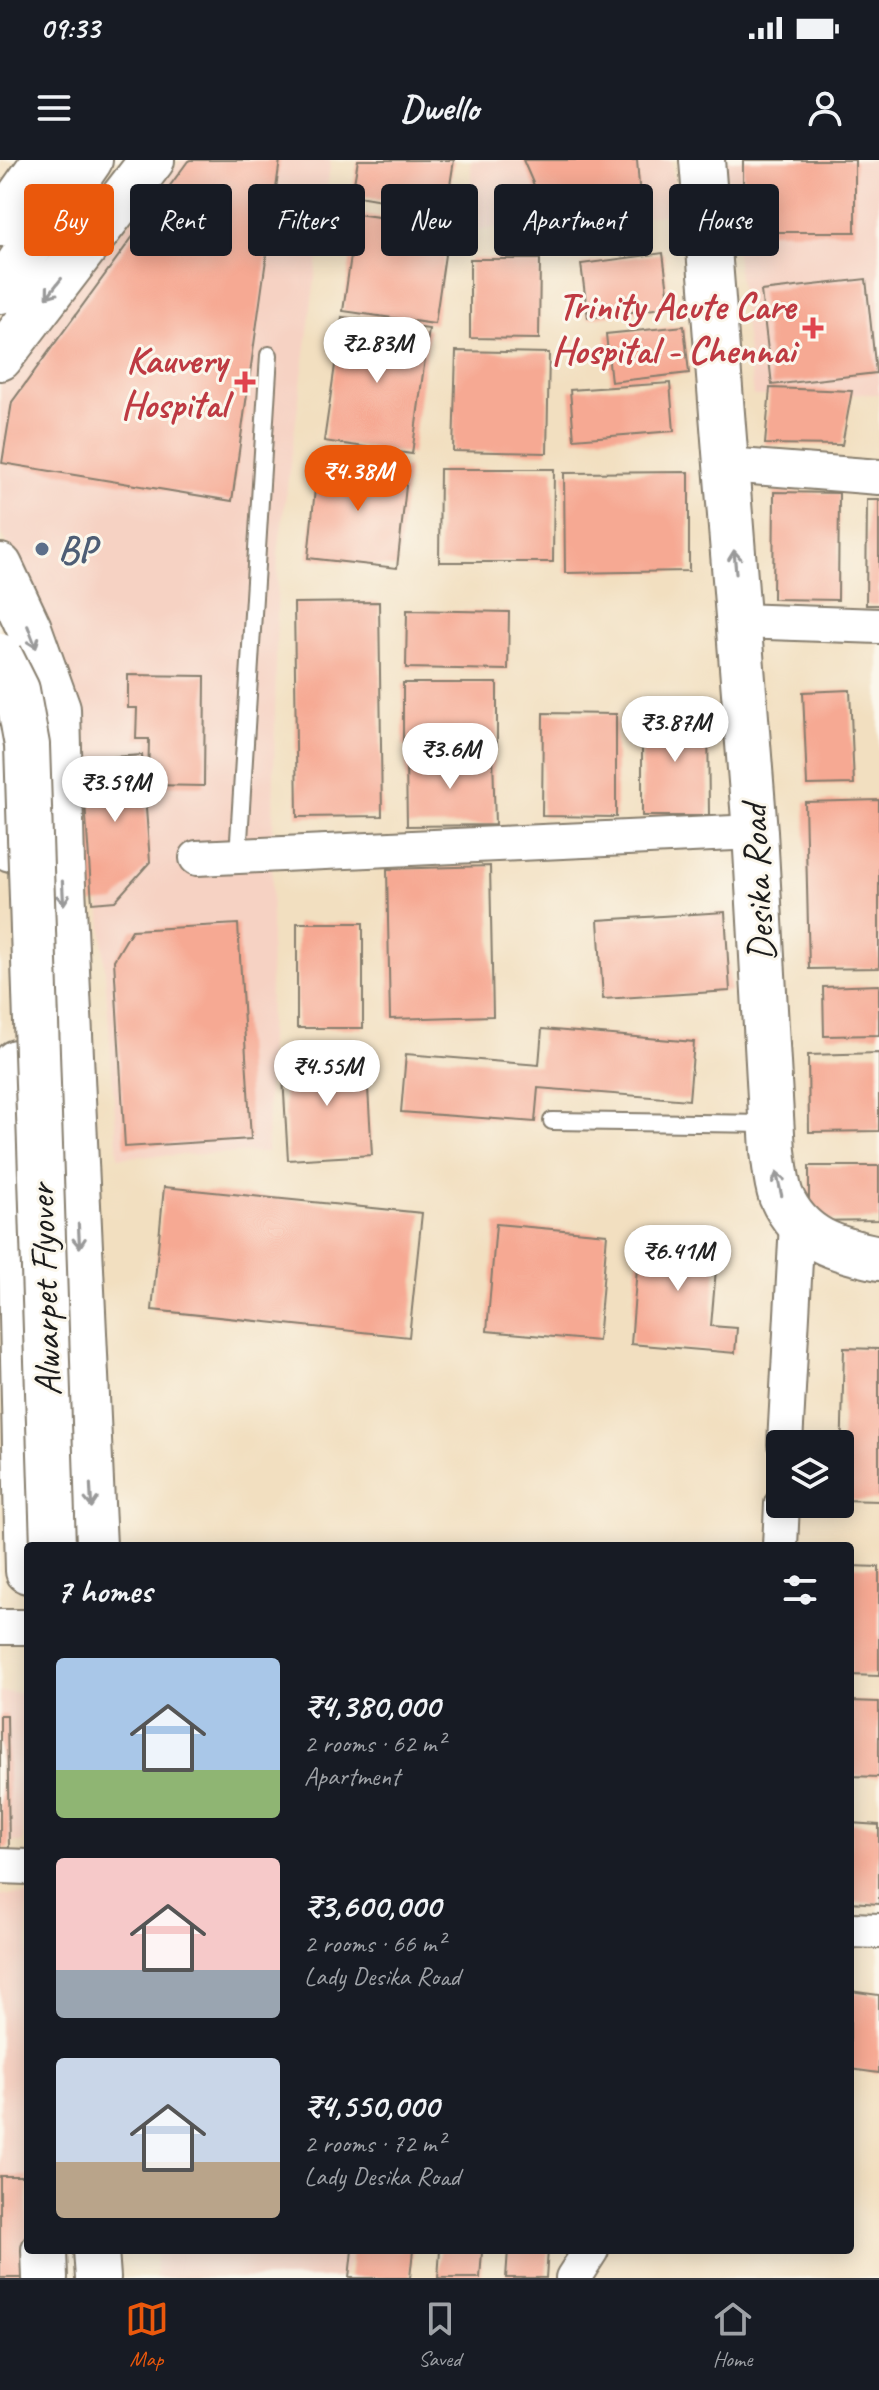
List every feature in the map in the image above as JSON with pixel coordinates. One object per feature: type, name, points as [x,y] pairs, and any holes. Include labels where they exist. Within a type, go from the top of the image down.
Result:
[{"type":"main road","points":[[0,224],[45,160]]},
{"type":"main road","points":[[0,291],[90,160]]},
{"type":"main road","points":[[0,358],[152,160]]},
{"type":"main road","name":"Desika Road","points":[[702,160],[755,832],[773,1151],[781,1194],[797,1223],[823,1243],[879,1258]]},
{"type":"main road","points":[[0,566],[29,628],[58,709],[62,864],[94,1542]]},
{"type":"main road","name":"Alwarpet Flyover","points":[[0,656],[17,690],[27,745],[53,1542]]},
{"type":"main road","points":[[0,748],[10,810],[9,1189],[27,1542]]},
{"type":"main road","points":[[44,2254],[45,2278]]},
{"type":"main road","points":[[96,2254],[98,2278]]},
{"type":"street","points":[[727,465],[879,477]]},
{"type":"street","points":[[739,621],[879,626]]},
{"type":"street","points":[[197,858],[755,832]]},
{"type":"street","points":[[9,1189],[76,1187]]},
{"type":"street","points":[[786,1430],[797,1223]]},
{"type":"street","points":[[780,1542],[781,1518]]},
{"type":"street","points":[[0,1627],[24,1627]]},
{"type":"street","points":[[0,1866],[24,1867]]},
{"type":"street","points":[[854,1930],[879,1931]]},
{"type":"street","points":[[573,2278],[588,2254]]},
{"type":"lane","points":[[238,856],[269,355]]},
{"type":"lane","points":[[552,1121],[771,1124]]},
{"type":"shaded area","points":[[181,160],[331,160],[328,184],[248,184],[248,256],[318,256],[278,554],[267,1152],[118,1157],[91,771],[65,660],[0,530],[0,377],[101,256],[114,256],[114,240],[130,221],[130,256],[232,256],[232,184],[161,184]]},
{"type":"shaded area","points":[[471,160],[671,160],[674,184],[669,184],[669,215],[653,216],[653,184],[494,184],[494,228],[478,229],[478,184],[471,184]]},
{"type":"shaded area","points":[[725,160],[879,160],[879,394],[753,396],[736,256],[779,256],[779,184],[728,184]]},
{"type":"shaded area","points":[[0,1692],[24,1693],[23,1842],[0,1842]]},
{"type":"shaded area","points":[[0,1895],[24,1895],[24,2254],[0,2278]]},
{"type":"shaded area","points":[[156,2254],[352,2254],[343,2278],[156,2278]]},
{"type":"building","points":[[280,160],[277,184],[248,184],[248,256],[266,256],[232,501],[2,463],[12,402],[130,240],[130,256],[232,256],[232,184],[171,184],[188,161]]},
{"type":"building","points":[[358,160],[454,160],[450,184],[381,184],[381,200],[365,197],[365,184],[354,184]]},
{"type":"building","points":[[523,160],[637,160],[639,184],[533,184]]},
{"type":"building","points":[[743,160],[855,160],[855,232],[779,232],[779,184],[743,184]]},
{"type":"building","points":[[365,215],[381,217],[381,256],[445,256],[435,324],[343,311],[351,256],[365,256]]},
{"type":"building","points":[[663,253],[670,307],[588,318],[581,264]]},
{"type":"building","points":[[470,259],[540,259],[539,339],[470,338]]},
{"type":"building","points":[[866,279],[876,373],[772,385],[761,291]]},
{"type":"building","points":[[342,317],[429,329],[412,454],[324,441]]},
{"type":"building","points":[[684,326],[689,373],[611,382],[606,334]]},
{"type":"building","points":[[456,351],[549,353],[547,453],[453,451]]},
{"type":"building","points":[[670,383],[674,431],[574,439],[570,390]]},
{"type":"building","points":[[770,388],[852,391],[842,445],[765,444]]},
{"type":"building","points":[[318,459],[408,468],[397,568],[308,558]]},
{"type":"building","points":[[440,469],[554,469],[553,562],[439,562]]},
{"type":"building","points":[[689,472],[689,571],[565,573],[564,473]]},
{"type":"building","points":[[774,492],[839,493],[838,600],[773,599]]},
{"type":"building","points":[[867,500],[879,500],[879,605],[866,605]]},
{"type":"building","points":[[379,602],[382,816],[297,817],[294,603]]},
{"type":"building","points":[[407,610],[509,612],[508,670],[406,668]]},
{"type":"building","points":[[128,675],[205,676],[204,786],[148,785],[149,739],[136,739],[137,708],[128,708]]},
{"type":"building","points":[[403,683],[497,683],[497,746],[403,746]]},
{"type":"building","points":[[850,690],[854,784],[807,785],[803,692]]},
{"type":"building","points":[[708,712],[709,816],[642,816],[642,713]]},
{"type":"building","points":[[543,713],[616,714],[616,817],[542,816]]},
{"type":"building","points":[[142,755],[150,862],[115,901],[92,903],[82,759]]},
{"type":"building","points":[[493,756],[495,825],[407,826],[406,758]]},
{"type":"building","points":[[879,800],[879,968],[809,969],[805,802]]},
{"type":"building","points":[[490,866],[493,1016],[390,1019],[387,869]]},
{"type":"building","points":[[725,912],[730,991],[603,999],[598,920]]},
{"type":"building","points":[[297,923],[363,923],[363,1028],[297,1028]]},
{"type":"building","points":[[238,924],[251,1139],[125,1147],[114,960],[132,930]]},
{"type":"building","points":[[879,985],[879,1035],[824,1036],[823,987]]},
{"type":"building","points":[[542,1029],[694,1042],[689,1100],[538,1088],[535,1122],[401,1112],[406,1054],[539,1065]]},
{"type":"building","points":[[879,1053],[879,1131],[809,1132],[808,1055]]},
{"type":"building","points":[[366,1055],[372,1155],[288,1160],[282,1060]]},
{"type":"building","points":[[809,1166],[879,1166],[879,1220],[809,1221]]},
{"type":"building","points":[[164,1187],[422,1213],[409,1337],[152,1310]]},
{"type":"building","points":[[496,1224],[607,1234],[598,1341],[487,1331]]},
{"type":"building","points":[[640,1229],[719,1235],[711,1326],[737,1328],[735,1353],[631,1344]]},
{"type":"building","points":[[844,1348],[879,1349],[879,1501],[854,1500],[854,1430],[842,1430]]},
{"type":"building","points":[[854,1566],[879,1567],[879,1676],[854,1675]]},
{"type":"building","points":[[854,1701],[879,1702],[879,1777],[854,1776]]},
{"type":"building","points":[[0,1715],[7,1715],[9,1848],[0,1849]]},
{"type":"building","points":[[854,1823],[879,1825],[879,1904],[854,1902]]},
{"type":"building","points":[[854,1992],[879,1995],[879,2073],[854,2070]]},
{"type":"building","points":[[0,2176],[24,2176],[26,2278],[0,2278]]},
{"type":"building","points":[[352,2254],[413,2254],[410,2278],[349,2278]]},
{"type":"building","points":[[440,2254],[482,2254],[480,2278],[438,2278]]},
{"type":"building","points":[[508,2254],[548,2254],[546,2278],[506,2278]]},
{"type":"place","name":"Trinity Acute Care Hospital - Chennai","points":[[813,328]]},
{"type":"place","name":"Kauvery Hospital","points":[[245,382]]},
{"type":"place","name":"BP","points":[[42,549]]}]
